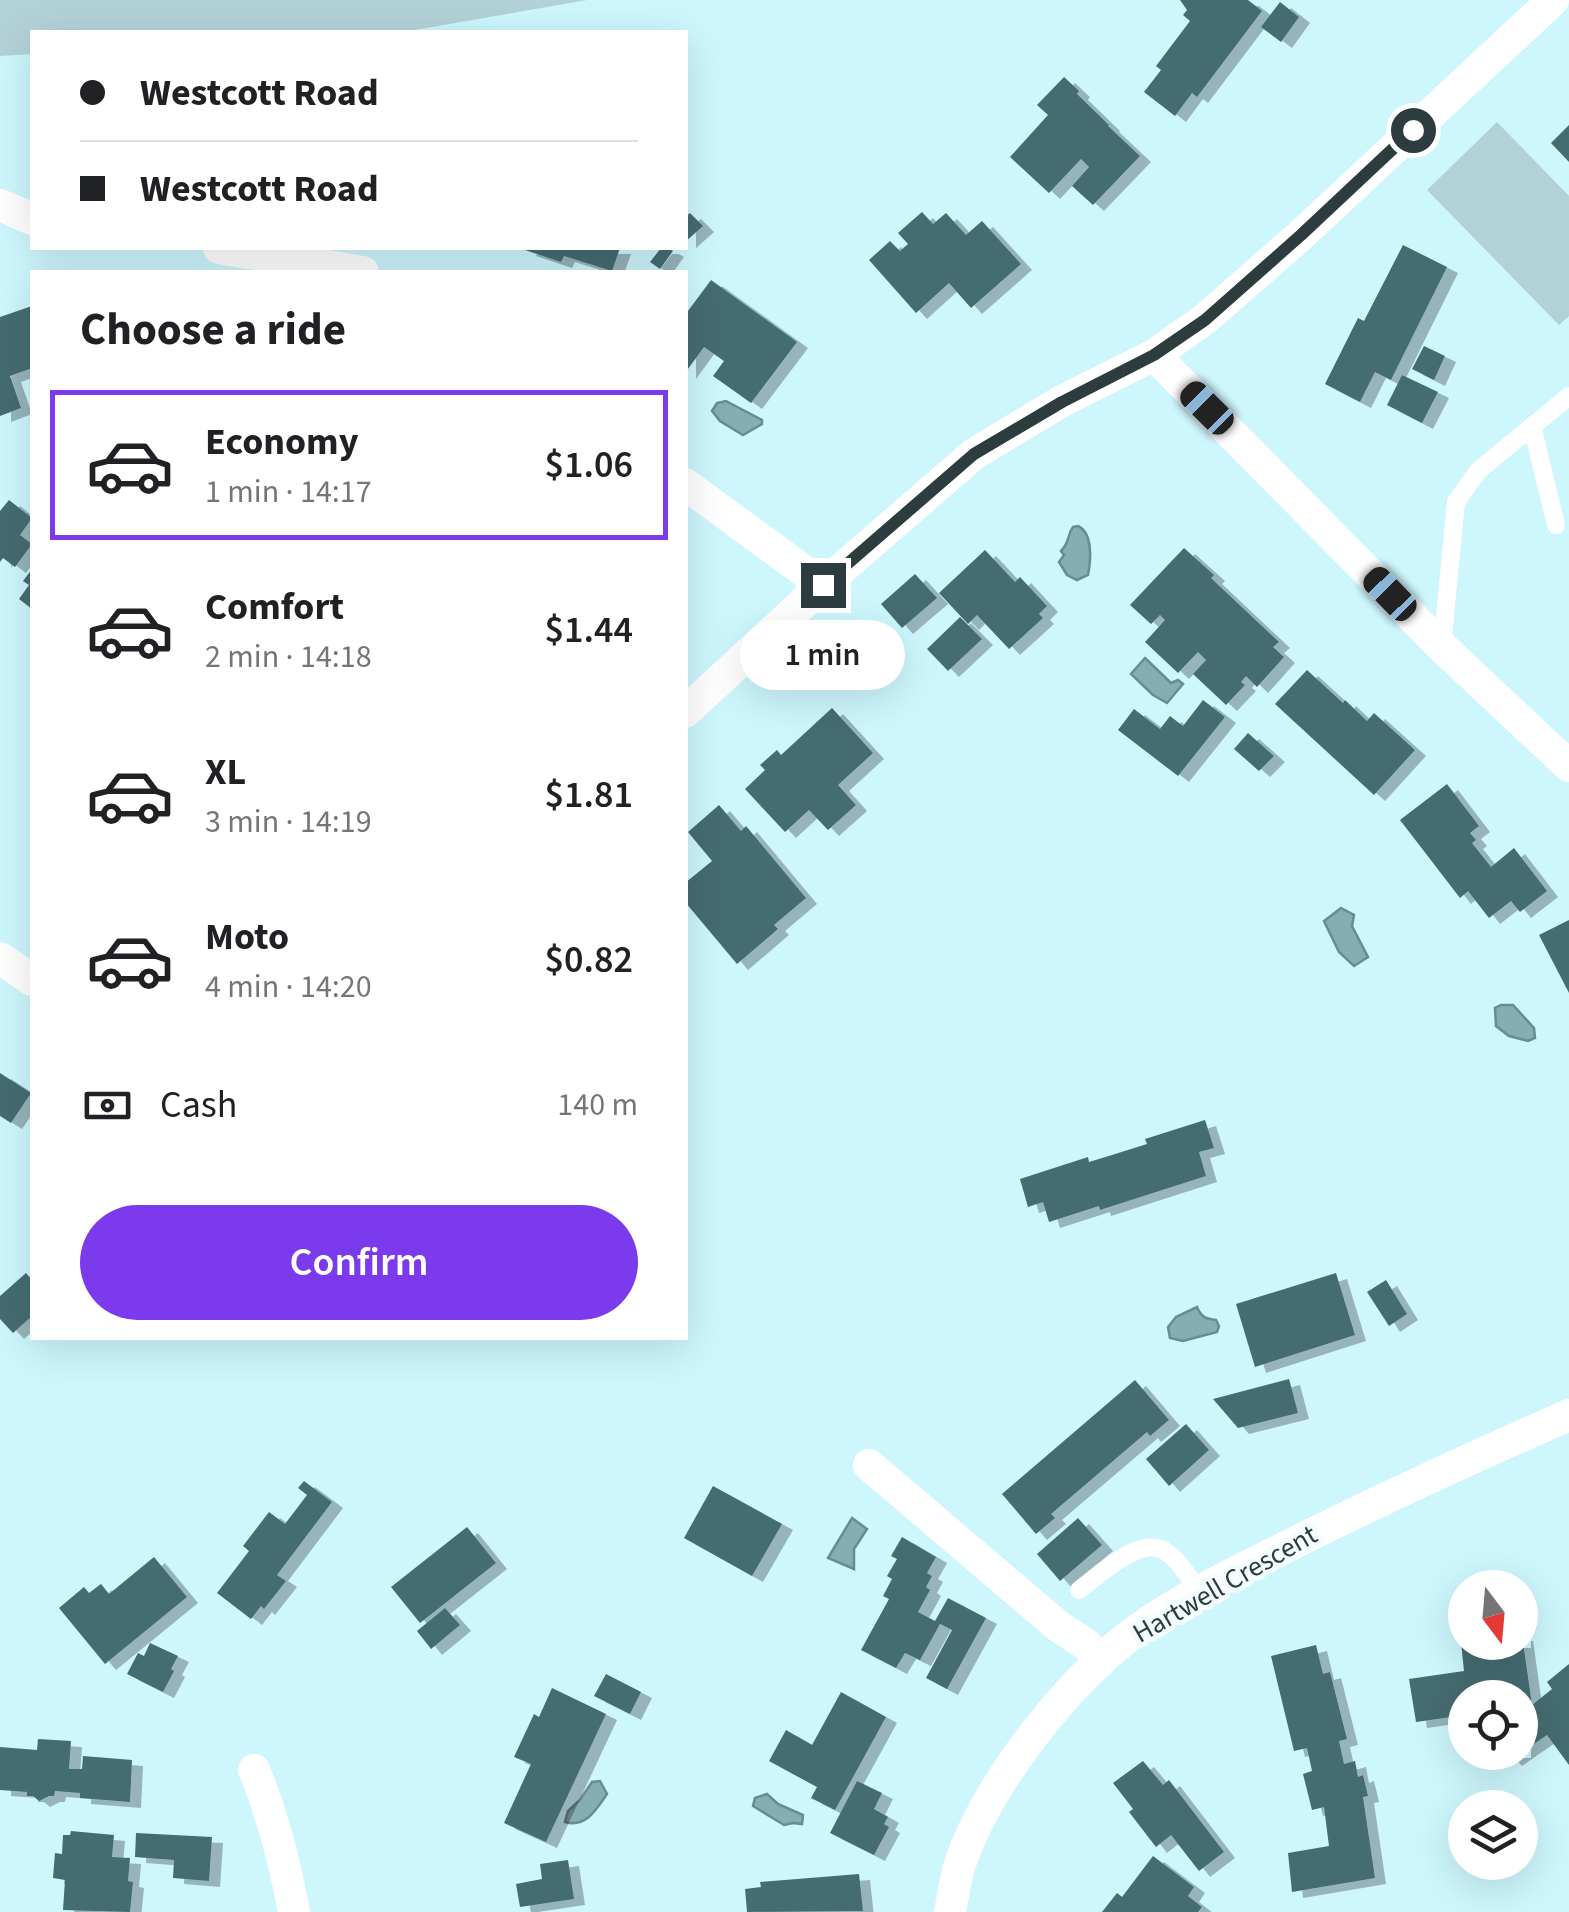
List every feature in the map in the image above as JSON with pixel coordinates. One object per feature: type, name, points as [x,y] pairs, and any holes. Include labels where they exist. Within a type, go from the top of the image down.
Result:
[{"type":"street","points":[[688,709],[974,454],[1062,402],[1154,355],[1227,301],[1554,0]]},
{"type":"street","points":[[0,206],[30,217]]},
{"type":"street","points":[[231,250],[351,270]]},
{"type":"street","points":[[1154,355],[1442,647],[1569,766]]},
{"type":"street","points":[[688,486],[823,585]]},
{"type":"street","points":[[0,958],[30,979]]},
{"type":"street","name":"Hartwell Crescent","points":[[950,1912],[959,1868],[998,1784],[1051,1715],[1100,1662],[1141,1626],[1360,1510],[1569,1415]]},
{"type":"street","points":[[868,1465],[1058,1626],[1087,1646],[1100,1662]]},
{"type":"street","points":[[254,1770],[275,1829],[294,1912]]},
{"type":"lane","points":[[1442,647],[1456,502],[1478,471],[1569,396]]},
{"type":"lane","points":[[1532,426],[1556,525]]},
{"type":"lane","points":[[1078,1590],[1130,1552],[1147,1547],[1160,1548],[1171,1556],[1200,1592]]},
{"type":"shaded area","points":[[0,0],[587,0],[414,30],[30,30],[30,54],[0,56]]},
{"type":"shaded area","points":[[1497,122],[1569,196],[1569,316],[1559,325],[1427,190]]},
{"type":"shaded area","points":[[726,401],[762,420],[762,424],[743,435],[720,421],[712,411],[717,403]]},
{"type":"shaded area","points":[[1078,526],[1089,541],[1090,555],[1088,575],[1077,580],[1067,575],[1059,562],[1071,530]]},
{"type":"shaded area","points":[[1145,658],[1171,683],[1178,680],[1183,684],[1167,703],[1131,674]]},
{"type":"shaded area","points":[[1341,908],[1354,915],[1352,926],[1368,957],[1354,966],[1339,952],[1324,921]]},
{"type":"shaded area","points":[[1513,1005],[1534,1028],[1535,1038],[1528,1041],[1509,1036],[1496,1026],[1495,1008]]},
{"type":"shaded area","points":[[1197,1307],[1204,1317],[1216,1320],[1217,1332],[1183,1341],[1170,1338],[1168,1327],[1176,1317]]},
{"type":"shaded area","points":[[852,1518],[867,1529],[854,1549],[854,1569],[828,1558]]},
{"type":"shaded area","points":[[600,1781],[607,1794],[594,1811],[585,1820],[565,1822],[568,1811],[592,1782]]},
{"type":"shaded area","points":[[767,1794],[778,1804],[803,1815],[802,1824],[784,1825],[753,1806],[755,1798]]},
{"type":"building","points":[[1180,0],[1248,0],[1262,11],[1197,97],[1192,93],[1175,116],[1144,92],[1161,70],[1156,66],[1190,21],[1183,15],[1187,10]]},
{"type":"building","points":[[1280,2],[1299,17],[1281,42],[1261,27]]},
{"type":"building","points":[[1064,77],[1140,156],[1093,205],[1072,186],[1089,167],[1081,159],[1049,193],[1010,157],[1048,115],[1037,105]]},
{"type":"building","points":[[1569,125],[1569,162],[1551,143]]},
{"type":"building","points":[[922,212],[933,224],[946,213],[966,235],[982,221],[1021,264],[971,308],[949,283],[916,313],[869,260],[890,241],[900,251],[908,244],[898,233]]},
{"type":"building","points":[[688,215],[703,226],[688,239]]},
{"type":"building","points":[[1403,245],[1447,267],[1391,380],[1375,372],[1360,402],[1325,384],[1358,318],[1364,321]]},
{"type":"building","points":[[525,250],[619,250],[612,270],[564,256],[561,262]]},
{"type":"building","points":[[659,250],[673,251],[660,269],[650,262]]},
{"type":"building","points":[[711,280],[797,342],[751,403],[713,376],[724,361],[704,347],[688,369],[688,311]]},
{"type":"building","points":[[30,307],[30,369],[10,376],[21,408],[0,416],[0,317]]},
{"type":"building","points":[[1424,346],[1445,356],[1434,380],[1412,369]]},
{"type":"building","points":[[1402,375],[1438,392],[1422,423],[1387,405]]},
{"type":"building","points":[[9,500],[30,516],[20,535],[30,547],[15,567],[3,558],[0,562],[0,511]]},
{"type":"building","points":[[1184,548],[1279,642],[1273,647],[1284,657],[1257,687],[1246,676],[1241,682],[1245,685],[1226,705],[1193,674],[1206,660],[1198,652],[1178,673],[1145,642],[1165,620],[1160,615],[1151,624],[1130,605]]},
{"type":"building","points":[[985,550],[1015,582],[1020,577],[1047,606],[1039,614],[1043,618],[1009,649],[977,615],[968,624],[939,593]]},
{"type":"building","points":[[30,572],[30,607],[19,599],[29,585],[23,581]]},
{"type":"building","points":[[915,574],[937,598],[902,628],[881,604]]},
{"type":"building","points":[[960,617],[982,639],[948,671],[927,649]]},
{"type":"building","points":[[1307,670],[1367,721],[1374,713],[1415,750],[1374,795],[1275,704]]},
{"type":"building","points":[[1203,700],[1225,717],[1178,776],[1118,730],[1134,709],[1160,729],[1170,716],[1183,726]]},
{"type":"building","points":[[832,708],[873,753],[838,785],[856,805],[828,830],[809,810],[785,832],[745,789],[765,770],[760,765],[777,750],[781,755]]},
{"type":"building","points":[[1248,733],[1274,756],[1259,771],[1234,749]]},
{"type":"building","points":[[1447,784],[1479,826],[1470,833],[1476,840],[1472,843],[1491,867],[1514,848],[1547,891],[1520,912],[1511,901],[1489,918],[1468,891],[1460,898],[1400,820]]},
{"type":"building","points":[[719,805],[741,831],[746,826],[806,898],[774,925],[778,929],[737,964],[688,906],[688,881],[712,861],[688,832]]},
{"type":"building","points":[[1569,920],[1569,993],[1539,935]]},
{"type":"building","points":[[0,1073],[30,1094],[11,1123],[0,1116]]},
{"type":"building","points":[[1205,1120],[1214,1148],[1199,1152],[1206,1176],[1049,1222],[1043,1202],[1028,1207],[1020,1179],[1088,1157],[1089,1162],[1147,1144],[1145,1139]]},
{"type":"building","points":[[26,1273],[30,1278],[30,1318],[13,1333],[0,1319],[0,1296]]},
{"type":"building","points":[[1336,1273],[1355,1335],[1255,1367],[1236,1304]]},
{"type":"building","points":[[1386,1280],[1407,1314],[1389,1326],[1367,1292]]},
{"type":"building","points":[[1289,1379],[1298,1413],[1238,1428],[1213,1399]]},
{"type":"building","points":[[1135,1380],[1169,1420],[1150,1436],[1147,1432],[1051,1514],[1055,1518],[1036,1534],[1002,1494]]},
{"type":"building","points":[[1186,1424],[1209,1450],[1169,1486],[1146,1459]]},
{"type":"building","points":[[304,1481],[332,1502],[277,1575],[286,1581],[251,1619],[217,1593],[249,1551],[243,1546],[269,1512],[285,1524],[307,1495],[298,1488]]},
{"type":"building","points":[[713,1486],[782,1524],[752,1576],[684,1538]]},
{"type":"building","points":[[1078,1518],[1102,1545],[1060,1581],[1037,1554]]},
{"type":"building","points":[[467,1527],[496,1563],[420,1623],[391,1587]]},
{"type":"building","points":[[902,1537],[936,1557],[927,1573],[932,1576],[926,1587],[930,1590],[918,1612],[935,1621],[948,1598],[986,1618],[947,1689],[926,1678],[952,1630],[940,1624],[920,1660],[905,1653],[896,1668],[861,1650],[889,1599],[883,1596],[892,1579],[887,1576],[897,1559],[891,1556]]},
{"type":"building","points":[[154,1557],[187,1597],[105,1664],[59,1608],[84,1587],[89,1593],[101,1584],[109,1594]]},
{"type":"building","points":[[445,1608],[460,1625],[431,1649],[417,1631]]},
{"type":"building","points":[[150,1643],[178,1656],[163,1692],[127,1674],[138,1653],[144,1656]]},
{"type":"building","points":[[1316,1645],[1323,1674],[1330,1672],[1347,1739],[1339,1741],[1344,1764],[1355,1761],[1358,1777],[1363,1775],[1375,1878],[1292,1892],[1288,1853],[1329,1846],[1324,1807],[1312,1810],[1303,1774],[1312,1771],[1307,1748],[1294,1751],[1271,1656]]},
{"type":"building","points":[[1463,1660],[1526,1660],[1528,1680],[1448,1680],[1448,1717],[1416,1722],[1409,1679],[1464,1671]]},
{"type":"building","points":[[1569,1664],[1569,1765],[1547,1735],[1538,1741],[1538,1700],[1552,1689],[1547,1682]]},
{"type":"building","points":[[606,1674],[641,1692],[630,1714],[594,1696]]},
{"type":"building","points":[[552,1688],[606,1714],[546,1842],[504,1823],[531,1764],[514,1757],[534,1714],[539,1717]]},
{"type":"building","points":[[841,1692],[886,1717],[835,1810],[811,1798],[817,1787],[769,1761],[786,1730],[812,1745]]},
{"type":"building","points":[[38,1739],[71,1741],[69,1769],[82,1769],[83,1756],[132,1760],[130,1802],[80,1798],[80,1793],[55,1791],[54,1796],[39,1801],[27,1796],[27,1792],[0,1790],[0,1747],[37,1750]]},
{"type":"building","points":[[1143,1761],[1163,1785],[1169,1780],[1224,1852],[1199,1871],[1171,1835],[1156,1847],[1113,1783]]},
{"type":"building","points":[[857,1781],[882,1793],[874,1809],[888,1817],[884,1824],[889,1827],[874,1855],[830,1833]]},
{"type":"building","points":[[71,1831],[114,1835],[112,1857],[130,1858],[130,1912],[63,1910],[65,1880],[53,1878],[55,1853],[62,1854],[63,1835],[70,1835]]},
{"type":"building","points":[[136,1833],[212,1837],[209,1881],[173,1878],[174,1860],[135,1857]]},
{"type":"building","points":[[1153,1856],[1194,1887],[1188,1896],[1202,1907],[1198,1912],[1102,1912],[1117,1893],[1122,1897]]},
{"type":"building","points":[[568,1860],[574,1899],[520,1907],[516,1884],[542,1879],[540,1864]]},
{"type":"building","points":[[859,1874],[863,1911],[747,1912],[745,1889],[761,1887],[760,1882]]},
{"type":"route","points":[[823,585],[974,454],[1018,426],[1154,355],[1205,320],[1413,130]]}]
